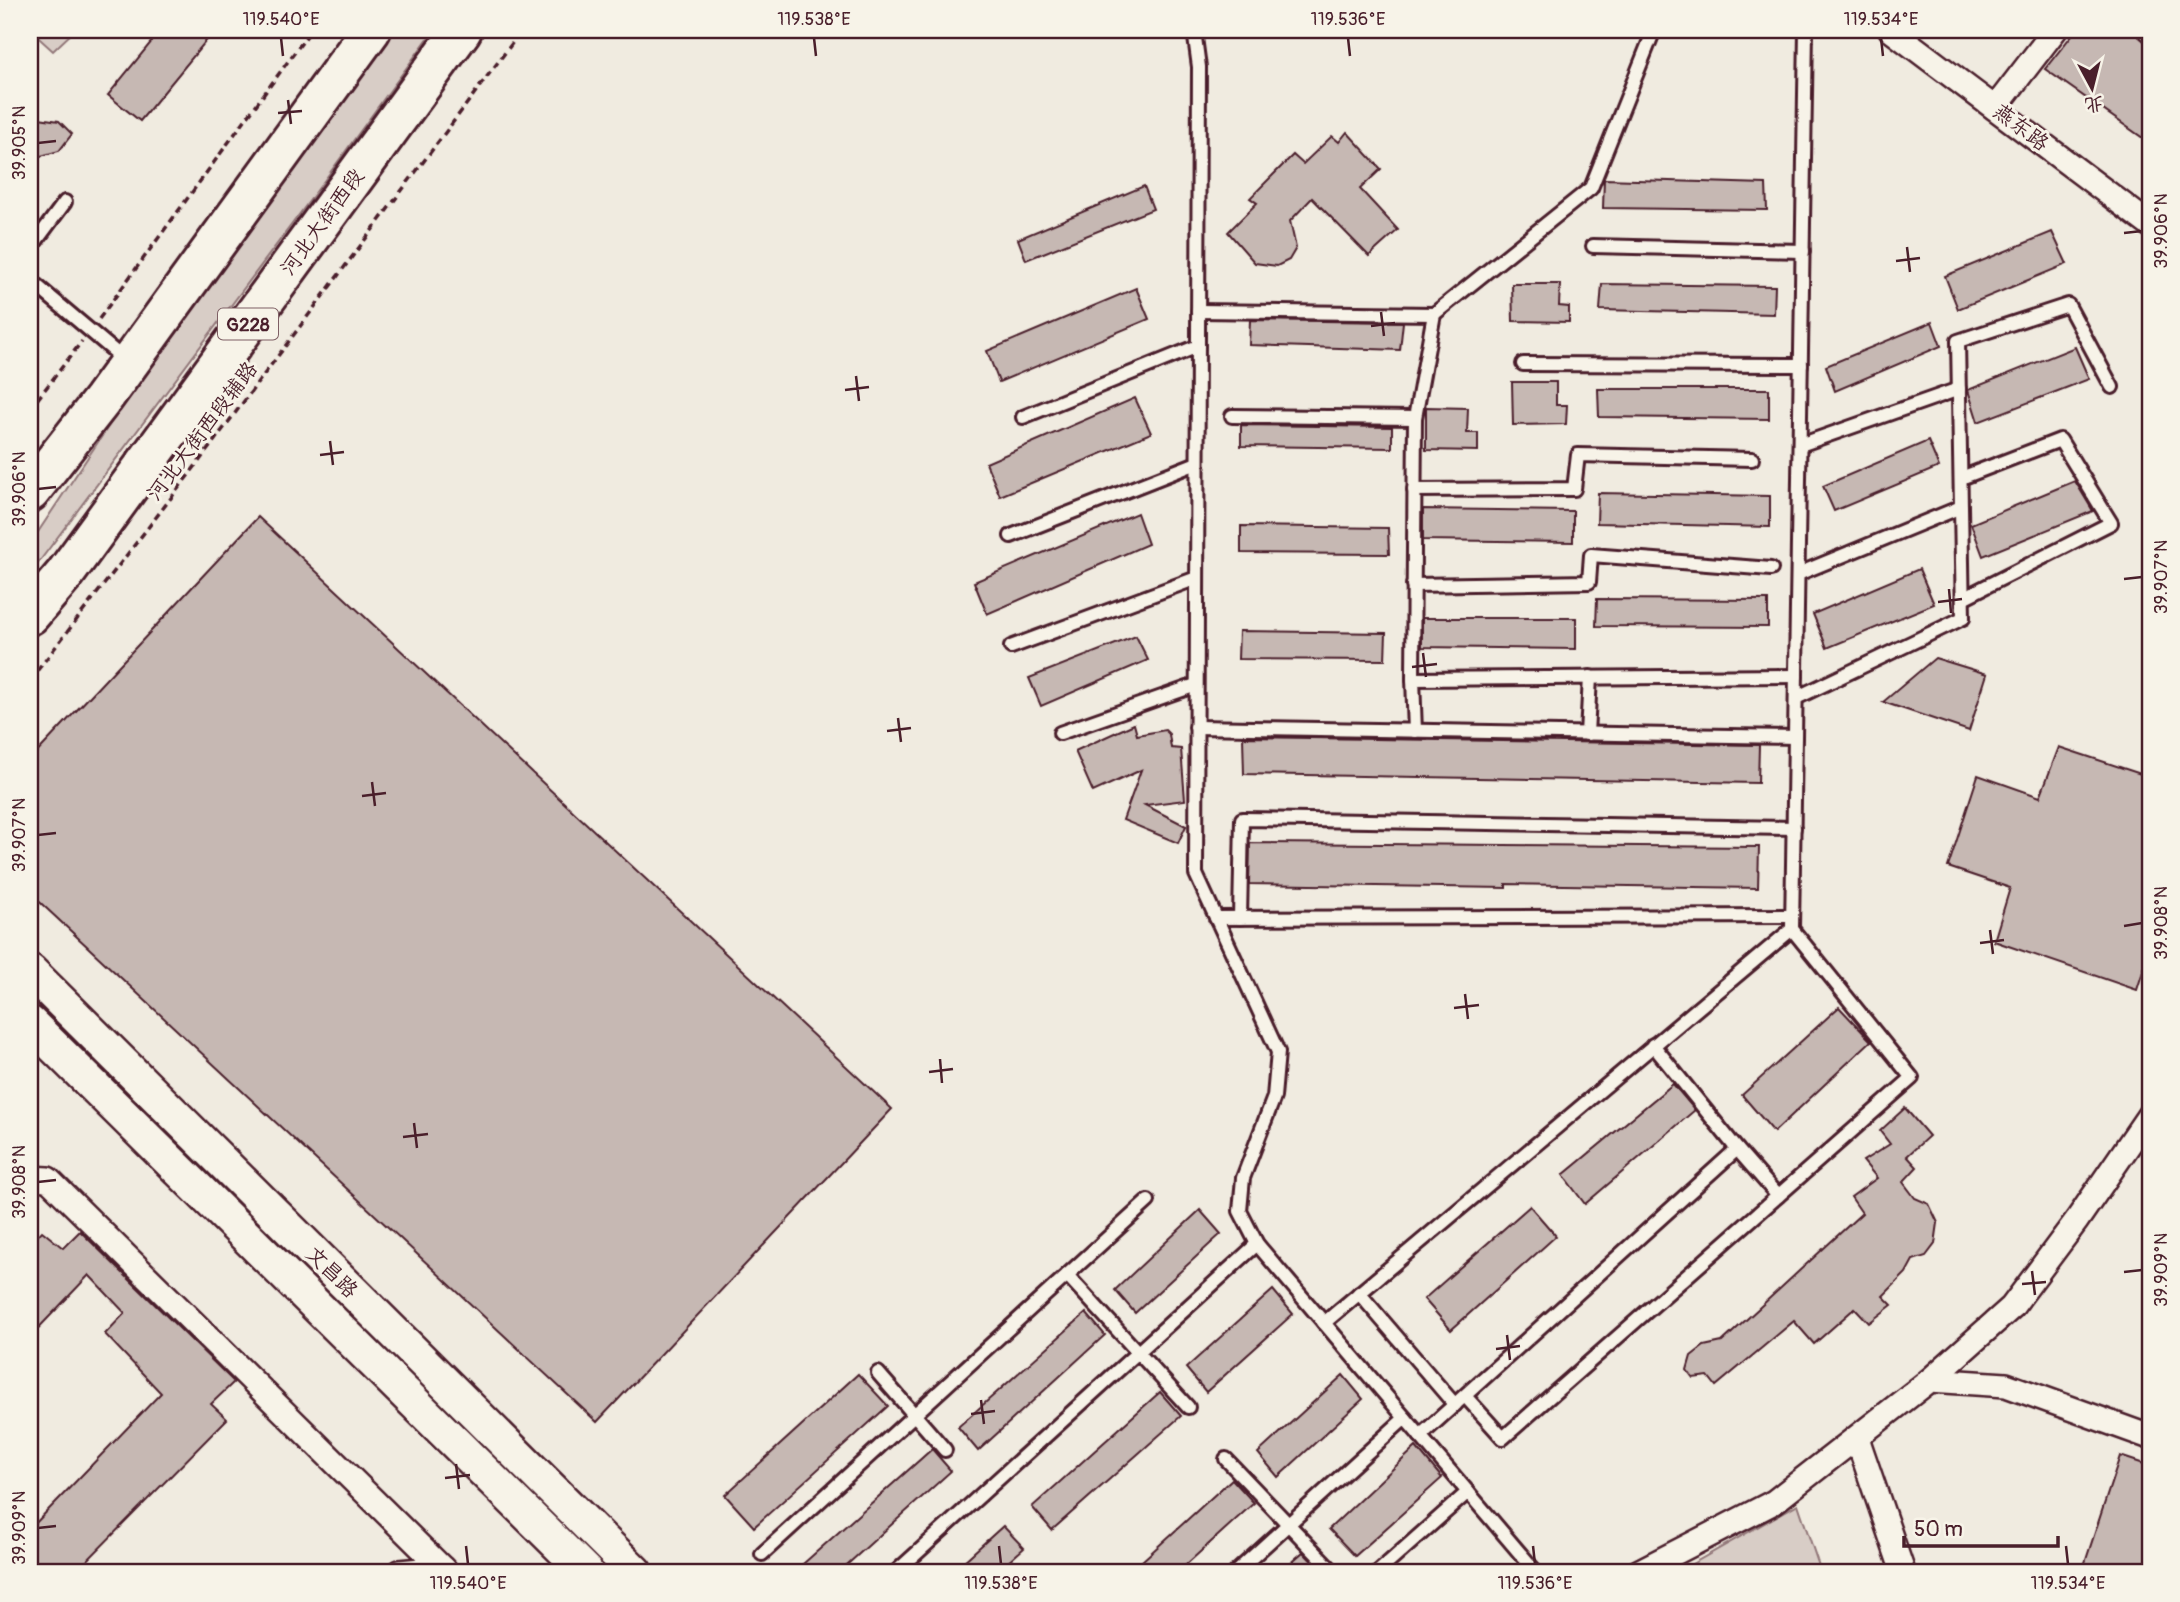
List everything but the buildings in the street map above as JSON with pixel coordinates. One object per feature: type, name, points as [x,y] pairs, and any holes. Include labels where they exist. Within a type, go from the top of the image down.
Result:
[{"type":"highway","points":[[30,492],[129,364],[371,30]]},
{"type":"highway","name":"河北大街西段","points":[[30,615],[73,563],[462,30]]},
{"type":"main road","name":"文昌路","points":[[30,971],[635,1572]]},
{"type":"main road","name":"文昌路","points":[[30,1023],[586,1572]]},
{"type":"street","name":"燕东路","points":[[1891,30],[2150,225]]},
{"type":"street","points":[[1995,108],[2055,30]]},
{"type":"street","points":[[1638,1572],[1774,1502],[1930,1380],[2012,1307],[2077,1220],[2150,1114]]},
{"type":"street","points":[[30,1178],[47,1178],[444,1570]]},
{"type":"street","points":[[1930,1380],[2006,1385],[2150,1437]]},
{"type":"street","points":[[1857,1438],[1903,1572]]},
{"type":"street","points":[[400,1572],[444,1570]]},
{"type":"lane","points":[[1194,30],[1199,66],[1196,874],[1278,1052],[1274,1097],[1243,1178],[1240,1212],[1257,1244],[1536,1572]]},
{"type":"lane","points":[[1198,311],[1434,314],[1591,188],[1654,30]]},
{"type":"lane","points":[[1359,1293],[1460,1400],[1503,1438],[1912,1079],[1792,923],[1806,30]]},
{"type":"lane","points":[[30,249],[65,202]]},
{"type":"lane","points":[[1593,246],[1803,251]]},
{"type":"lane","points":[[30,280],[129,364]]},
{"type":"lane","points":[[1796,698],[1963,618],[1958,341],[2067,305],[2112,387]]},
{"type":"lane","points":[[1415,731],[1415,418],[1434,314]]},
{"type":"lane","points":[[1023,417],[1198,346]]},
{"type":"lane","points":[[1523,364],[1801,365]]},
{"type":"lane","points":[[1800,445],[1959,389]]},
{"type":"lane","points":[[1232,416],[1415,418]]},
{"type":"lane","points":[[1961,478],[2060,440],[2111,523],[1963,598]]},
{"type":"lane","points":[[1414,490],[1574,489],[1578,455],[1752,460]]},
{"type":"lane","points":[[1011,536],[1197,463]]},
{"type":"lane","points":[[1798,574],[1961,507]]},
{"type":"lane","points":[[1413,585],[1589,582],[1591,555],[1771,569]]},
{"type":"lane","points":[[1011,647],[1197,578]]},
{"type":"lane","points":[[1413,679],[1796,676]]},
{"type":"lane","points":[[1587,734],[1590,677]]},
{"type":"lane","points":[[1059,733],[1196,685]]},
{"type":"lane","points":[[1196,727],[1795,737]]},
{"type":"lane","points":[[1240,918],[1241,819],[1794,828]]},
{"type":"lane","points":[[1216,918],[1792,923]]},
{"type":"lane","points":[[1324,1323],[1653,1045],[1792,923]]},
{"type":"lane","points":[[1653,1045],[1737,1149],[1779,1196]]},
{"type":"lane","points":[[1420,1436],[1737,1149]]},
{"type":"lane","points":[[762,1554],[1148,1201]]},
{"type":"lane","points":[[896,1572],[1257,1244]]},
{"type":"lane","points":[[1067,1275],[1188,1407]]},
{"type":"lane","points":[[878,1373],[945,1450]]},
{"type":"lane","points":[[1236,1572],[1405,1418]]},
{"type":"lane","points":[[1226,1459],[1334,1572]]},
{"type":"lane","points":[[1378,1572],[1468,1492]]},
{"type":"path","points":[[30,409],[311,30]]},
{"type":"path","name":"河北大街西段辅路","points":[[30,680],[188,476],[522,30]]},
{"type":"shaded area","points":[[30,30],[75,30],[53,51]]},
{"type":"shaded area","points":[[395,30],[434,30],[30,574],[30,544],[116,415]]},
{"type":"shaded area","points":[[1798,1504],[1821,1572],[1678,1572]]}]
